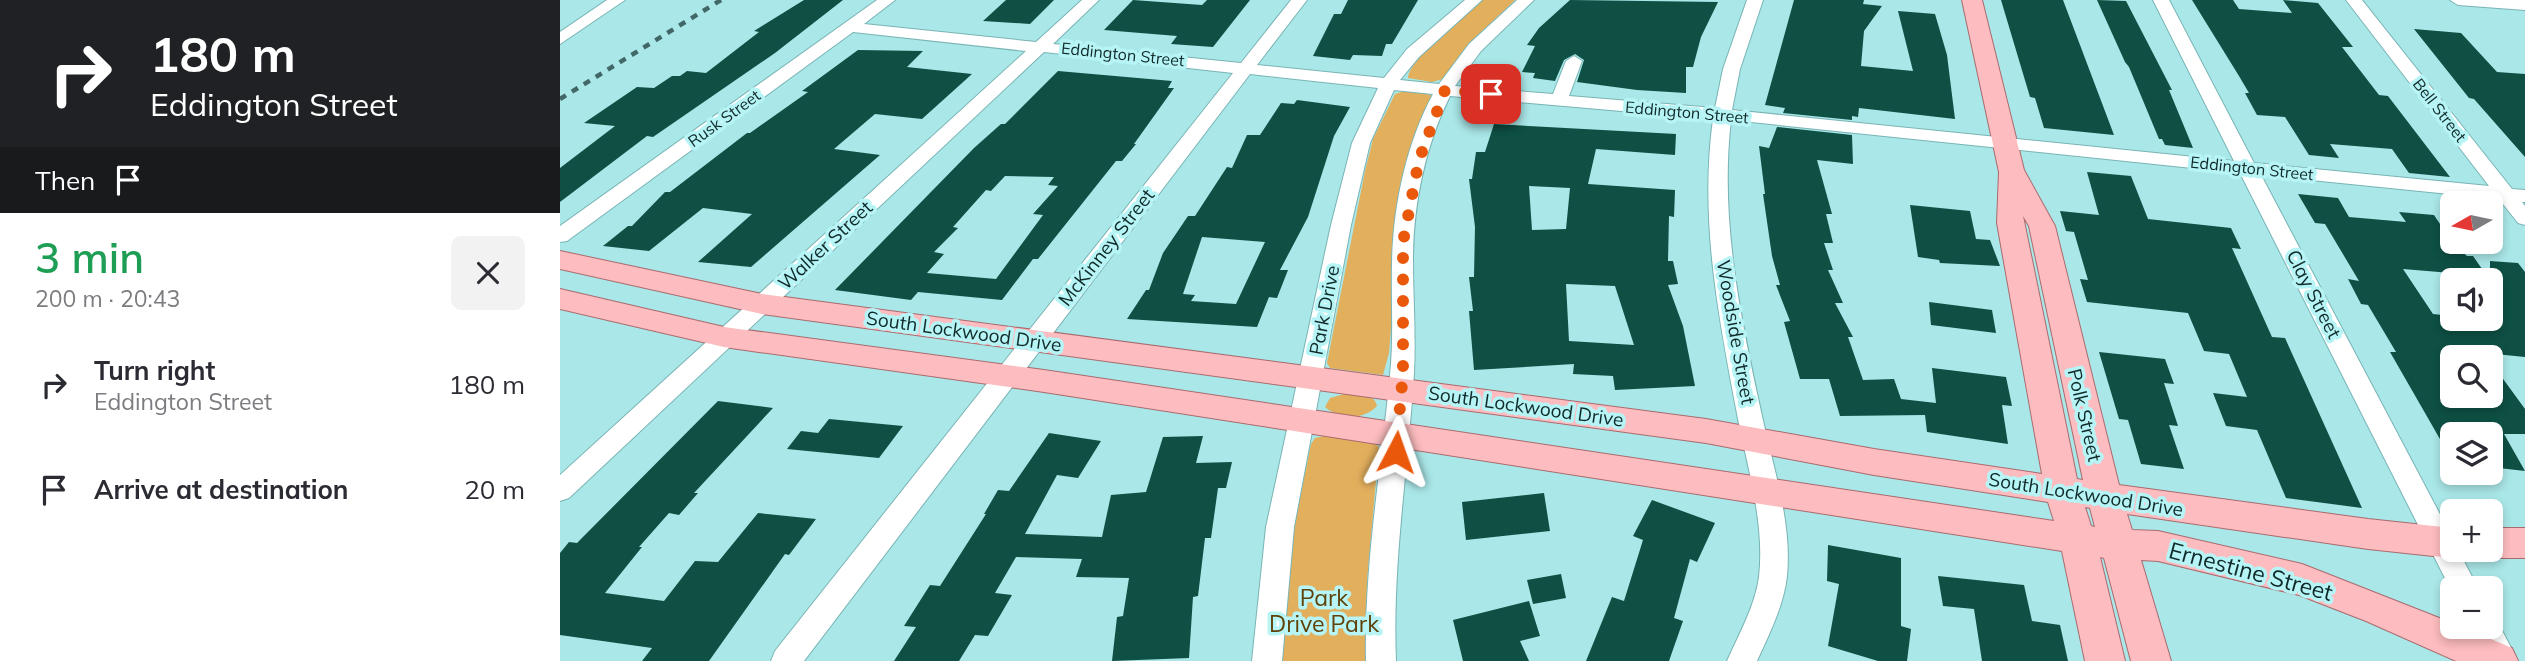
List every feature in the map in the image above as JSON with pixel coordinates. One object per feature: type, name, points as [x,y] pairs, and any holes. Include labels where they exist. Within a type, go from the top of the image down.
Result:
[{"type":"main road","name":"Polk Street","points":[[1972,0],[2009,158],[2010,223],[2062,489],[2077,538],[2105,661]]},
{"type":"main road","name":"Polk Street","points":[[2009,158],[2042,226],[2104,495],[2151,661]]},
{"type":"main road","name":"South Lockwood Drive","points":[[560,260],[762,303],[1706,431],[1755,442],[2194,510],[2440,541]]},
{"type":"main road","name":"South Lockwood Drive","points":[[560,299],[724,337],[1005,376],[2117,545]]},
{"type":"main road","points":[[2503,543],[2525,544]]},
{"type":"main road","name":"Ernestine Street","points":[[2117,545],[2158,546],[2302,580],[2379,609],[2498,661]]},
{"type":"street","points":[[560,39],[617,0]]},
{"type":"street","name":"Rusk Street","points":[[560,236],[887,0]]},
{"type":"street","name":"Walker Street","points":[[560,491],[1091,0]]},
{"type":"street","name":"McKinney Street","points":[[786,661],[1299,0]]},
{"type":"street","name":"Park Drive","points":[[1267,661],[1279,527],[1341,225],[1361,143],[1389,83],[1413,53],[1474,0]]},
{"type":"street","points":[[1381,661],[1379,630],[1385,519],[1401,388],[1403,242],[1419,160],[1445,90],[1484,38],[1526,0]]},
{"type":"street","name":"Woodside Street","points":[[1742,661],[1773,577],[1765,490],[1726,282],[1718,207],[1721,114],[1733,57],[1755,0]]},
{"type":"street","name":"Clay Street","points":[[2161,0],[2440,531]]},
{"type":"street","name":"Bell Street","points":[[2354,0],[2525,219]]},
{"type":"street","points":[[2458,0],[2525,5]]},
{"type":"street","name":"Eddington Street","points":[[850,27],[1248,67],[1445,90],[1721,114],[2009,158],[2250,168],[2525,196]]},
{"type":"street","points":[[1559,100],[1574,61]]},
{"type":"street","points":[[2491,639],[2503,661]]},
{"type":"green space","points":[[1483,0],[1515,0],[1466,47],[1443,79],[1432,82],[1408,78],[1411,69],[1428,48]]},
{"type":"green space","points":[[1407,90],[1431,95],[1431,99],[1401,203],[1389,353],[1383,375],[1330,368],[1327,363],[1373,139],[1395,94]]},
{"type":"green space","points":[[1348,393],[1370,397],[1377,406],[1366,414],[1352,417],[1325,407],[1330,398]]},
{"type":"green space","name":"Park Drive Park","points":[[1324,436],[1374,443],[1379,447],[1367,582],[1366,661],[1280,661],[1290,546],[1311,444],[1315,438]]},
{"type":"building","points":[[804,0],[843,0],[775,53],[653,137],[647,136],[560,202],[560,168],[615,126],[584,123],[637,87],[654,88],[672,76],[680,76],[687,71],[706,73],[759,32],[754,31]]},
{"type":"building","points":[[1006,0],[1054,0],[1030,24],[983,21]]},
{"type":"building","points":[[1133,0],[1202,5],[1207,0],[1250,0],[1213,47],[1171,44],[1177,36],[1104,30]]},
{"type":"building","points":[[1348,0],[1418,0],[1392,44],[1386,44],[1382,56],[1353,55],[1350,60],[1313,56],[1334,14],[1341,14]]},
{"type":"building","points":[[1570,0],[1718,2],[1701,37],[1693,67],[1686,67],[1686,93],[1577,82],[1584,60],[1575,54],[1564,60],[1555,81],[1533,78],[1535,73],[1522,72],[1535,46],[1527,45],[1539,28]]},
{"type":"building","points":[[1794,0],[1864,0],[1863,4],[1882,6],[1864,31],[1861,66],[1913,71],[1898,11],[1935,14],[1947,55],[1955,119],[1859,108],[1858,117],[1852,116],[1852,120],[1783,113],[1785,108],[1765,105]]},
{"type":"building","points":[[2001,0],[2063,0],[2114,135],[2044,128],[2035,98],[2030,97]]},
{"type":"building","points":[[2097,0],[2126,1],[2172,90],[2169,90],[2193,148],[2165,145],[2162,139],[2159,139]]},
{"type":"building","points":[[2192,0],[2233,0],[2239,9],[2292,13],[2283,0],[2318,3],[2353,47],[2342,47],[2379,95],[2388,96],[2450,177],[2409,173],[2392,149],[2330,144],[2339,158],[2309,155],[2285,117],[2257,115],[2245,93],[2249,93]]},
{"type":"building","points":[[2414,29],[2461,33],[2497,72],[2525,74],[2525,157],[2474,99],[2469,98]]},
{"type":"building","points":[[858,50],[923,51],[907,67],[972,74],[922,119],[875,114],[834,149],[880,155],[751,267],[698,262],[752,214],[703,208],[649,251],[603,246],[628,226],[632,226],[665,192],[670,192],[747,133],[808,92],[802,91]]},
{"type":"building","points":[[1058,71],[1172,81],[1168,88],[1174,88],[1136,144],[1122,161],[1116,161],[1002,300],[918,292],[911,300],[835,290],[974,148],[1001,124],[1005,124]],"holes":[[[1005,176],[1054,177],[1048,185],[1058,186],[1033,214],[1043,215],[996,279],[927,273],[944,254],[934,252],[958,228],[953,227],[986,190],[991,191]]]},
{"type":"building","points":[[1297,100],[1350,107],[1334,136],[1308,217],[1280,270],[1288,270],[1277,298],[1269,297],[1257,327],[1127,319],[1146,290],[1149,290],[1163,253],[1188,216],[1195,216],[1227,167],[1232,168],[1247,135],[1260,135],[1281,103],[1294,104]],"holes":[[[1202,237],[1265,242],[1236,304],[1191,301],[1195,295],[1183,294]]]},
{"type":"building","points":[[1494,124],[1676,134],[1675,155],[1596,149],[1588,184],[1675,190],[1674,217],[1669,216],[1668,261],[1673,261],[1678,284],[1668,285],[1683,326],[1695,386],[1615,390],[1613,376],[1573,374],[1574,364],[1474,370],[1469,311],[1473,311],[1469,277],[1474,277],[1475,227],[1469,179],[1472,179],[1476,152],[1485,152]],"holes":[[[1529,186],[1570,188],[1566,229],[1532,230]],[[1566,284],[1615,286],[1634,345],[1569,341]]]},
{"type":"building","points":[[1777,127],[1852,135],[1853,164],[1817,160],[1832,214],[1826,214],[1833,243],[1824,243],[1833,270],[1828,270],[1843,303],[1835,303],[1853,337],[1848,337],[1863,380],[1894,379],[1901,399],[1936,403],[1932,368],[2006,377],[2012,406],[2002,405],[2008,444],[1927,432],[1925,415],[1840,416],[1829,379],[1800,379],[1784,322],[1790,321],[1776,285],[1780,285],[1772,256],[1763,194],[1759,146],[1769,148]]},
{"type":"building","points":[[2087,172],[2131,176],[2148,219],[2231,228],[2241,249],[2232,248],[2272,337],[2285,338],[2362,508],[2286,498],[2257,430],[2226,426],[2213,393],[2247,397],[2229,354],[2204,351],[2188,313],[2087,302],[2080,279],[2088,280],[2074,232],[2066,231],[2060,211],[2099,215]]},
{"type":"building","points":[[2298,194],[2338,198],[2349,217],[2406,222],[2399,212],[2434,215],[2440,224],[2440,254],[2473,256],[2481,268],[2440,268],[2440,272],[2403,269],[2433,314],[2440,315],[2440,331],[2503,331],[2503,268],[2490,268],[2490,261],[2518,263],[2525,272],[2525,357],[2503,355],[2503,345],[2440,345],[2440,408],[2503,408],[2503,379],[2525,409],[2525,434],[2504,434],[2525,471],[2503,468],[2503,422],[2440,422],[2440,439],[2390,352],[2396,352],[2368,305],[2361,304],[2348,279],[2359,281],[2325,224],[2315,223]]},
{"type":"building","points":[[1910,205],[1970,211],[1976,239],[1990,240],[2000,266],[1940,263],[1939,260],[1918,257]]},
{"type":"building","points":[[1929,302],[1992,310],[1996,333],[1931,325]]},
{"type":"building","points":[[2099,352],[2165,359],[2174,384],[2164,383],[2178,426],[2169,425],[2184,469],[2141,464],[2128,420],[2119,419]]},
{"type":"building","points":[[718,401],[773,408],[694,493],[698,493],[679,515],[669,513],[639,547],[642,547],[605,593],[664,601],[695,561],[718,562],[758,513],[816,519],[789,555],[785,554],[709,661],[642,661],[652,648],[560,635],[560,553],[569,542],[577,543]]},
{"type":"building","points":[[829,419],[903,426],[879,458],[787,449],[801,431],[818,433]]},
{"type":"building","points":[[1049,433],[1101,441],[1078,478],[1057,475],[1025,534],[1102,537],[1111,495],[1146,492],[1163,437],[1203,436],[1196,463],[1232,462],[1226,488],[1218,488],[1211,538],[1205,538],[1198,596],[1193,597],[1189,658],[1112,661],[1117,617],[1123,616],[1129,578],[1076,577],[1082,559],[1016,557],[995,593],[1012,595],[988,636],[975,635],[959,661],[894,661],[916,627],[904,626],[930,585],[940,586],[986,514],[998,490],[1009,491]]},
{"type":"building","points":[[1544,493],[1550,531],[1466,540],[1462,502]]},
{"type":"building","points":[[1652,500],[1715,523],[1697,562],[1690,559],[1674,618],[1683,621],[1669,661],[1586,661],[1612,597],[1624,601],[1643,540],[1633,536]]},
{"type":"building","points":[[1828,545],[1901,558],[1901,626],[1911,629],[1907,661],[1878,661],[1828,646],[1839,584],[1827,581]]},
{"type":"building","points":[[1561,574],[1566,598],[1533,604],[1527,580]]},
{"type":"building","points":[[1938,576],[2024,585],[2032,621],[2060,625],[2068,661],[1982,661],[1974,609],[1943,606]]},
{"type":"building","points":[[1529,601],[1540,636],[1520,641],[1529,661],[1463,661],[1453,620]]},
{"type":"railway","points":[[560,99],[721,0]]},
{"type":"route","points":[[1396,452],[1403,373],[1403,242],[1419,160],[1431,121],[1445,90],[1491,94]]}]
